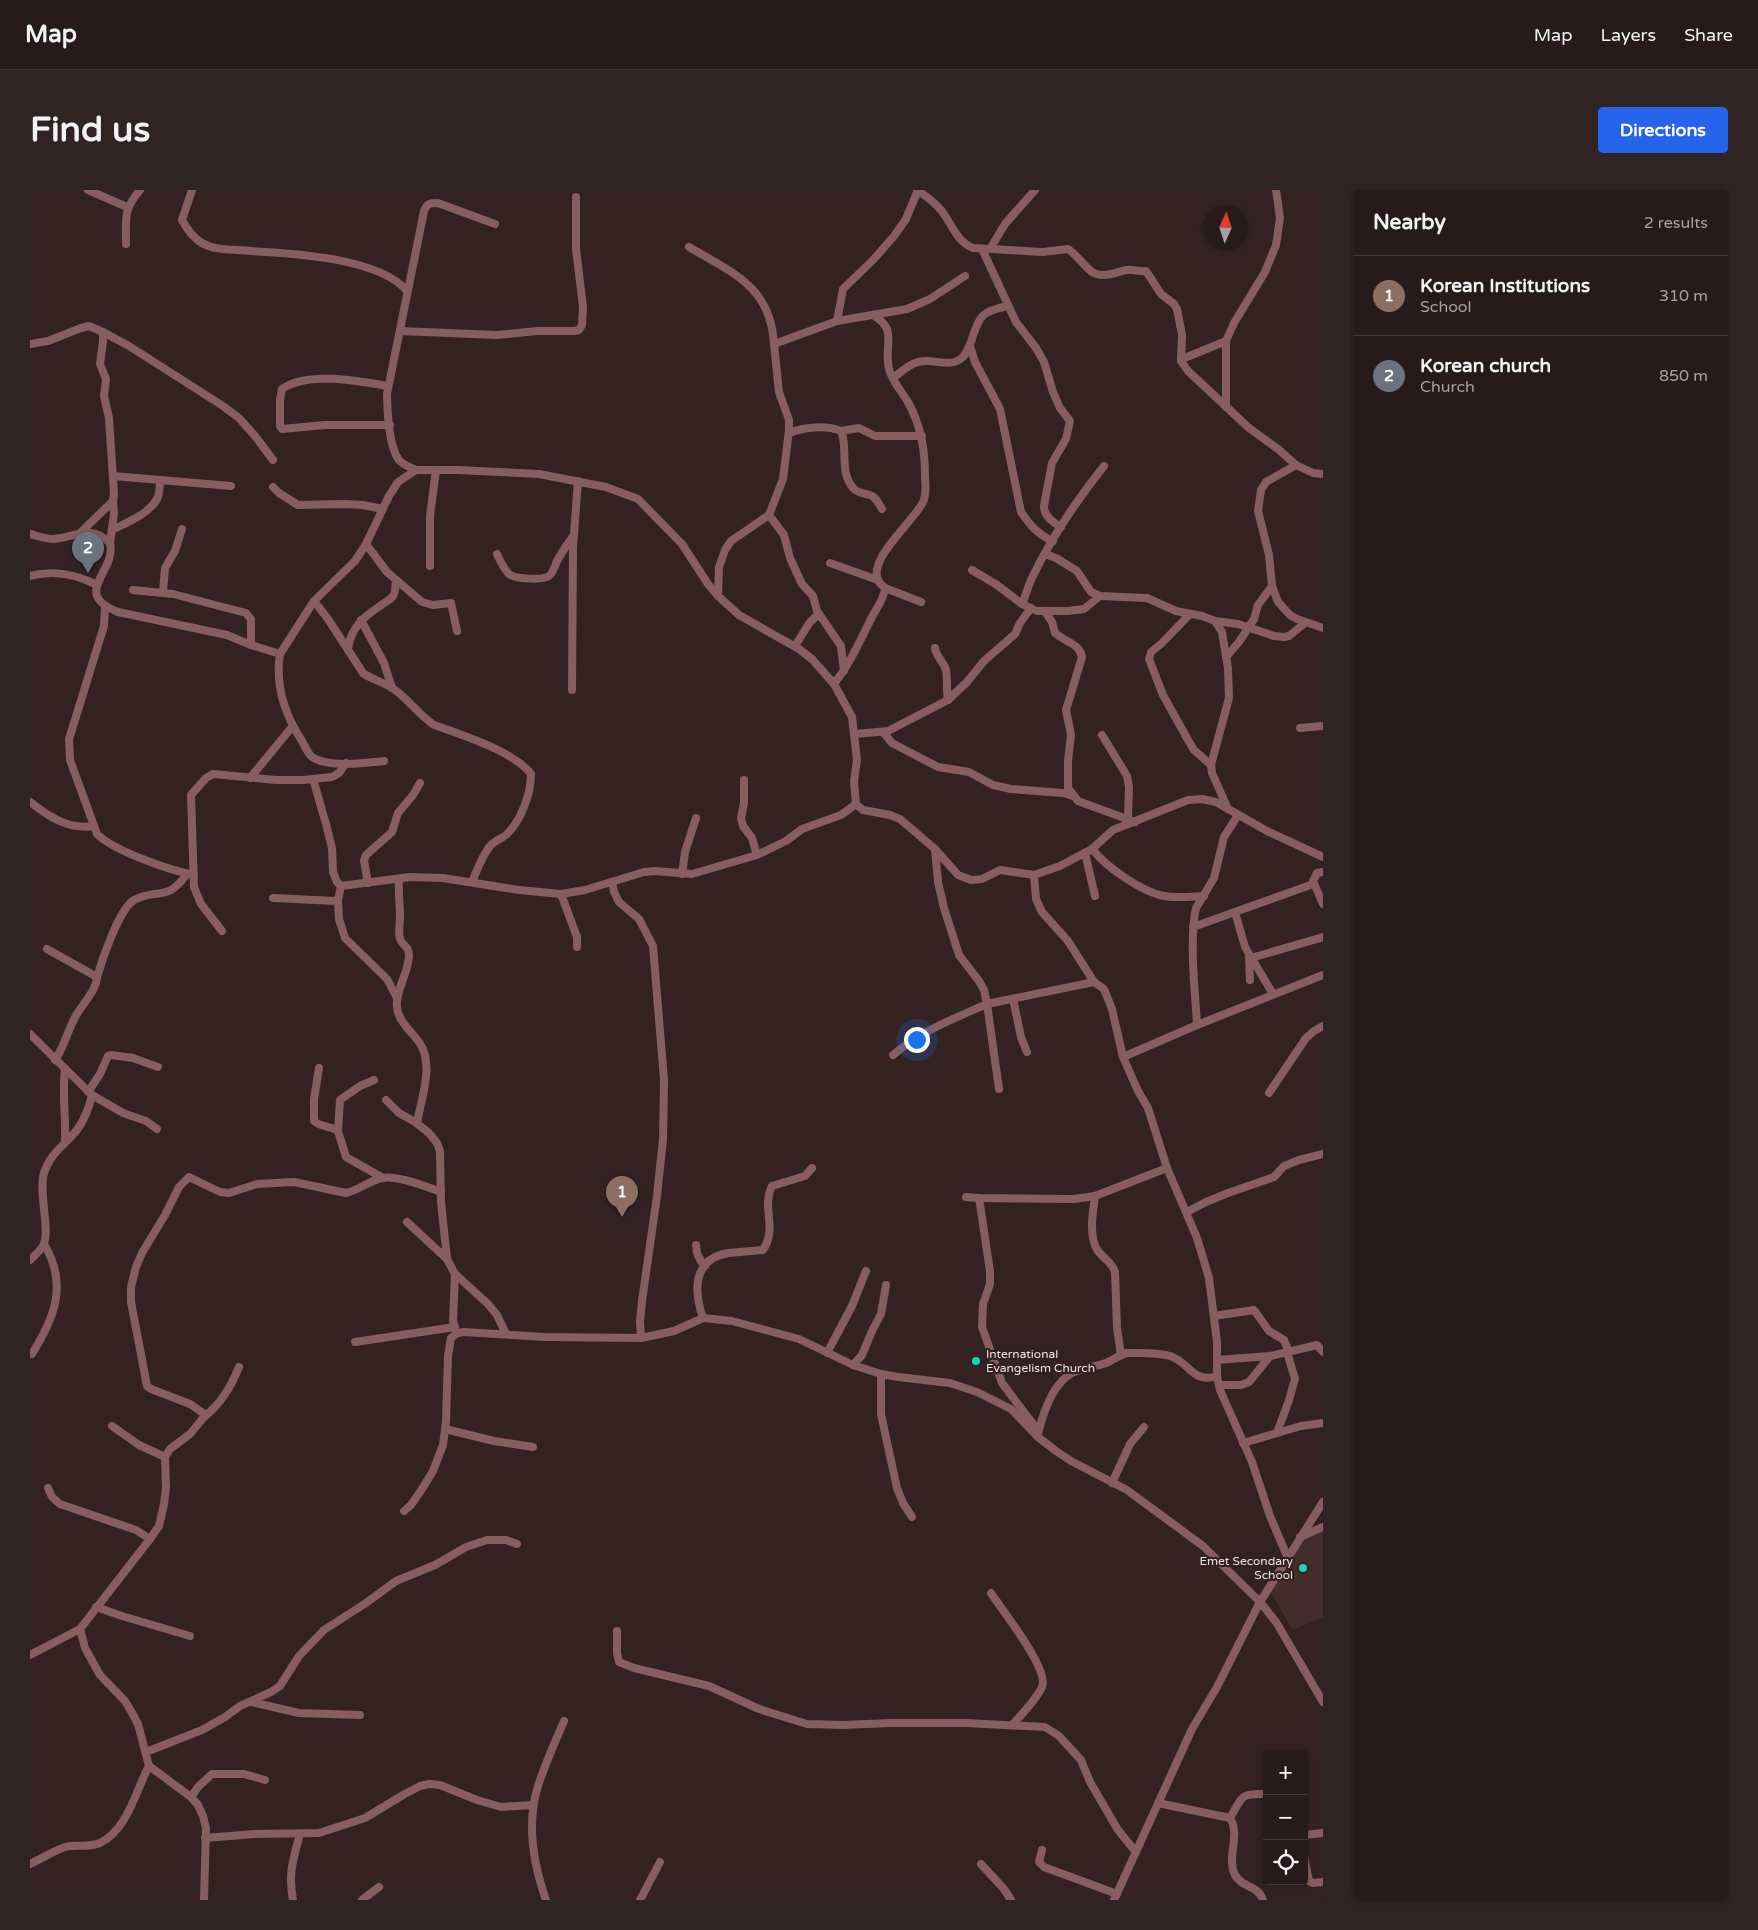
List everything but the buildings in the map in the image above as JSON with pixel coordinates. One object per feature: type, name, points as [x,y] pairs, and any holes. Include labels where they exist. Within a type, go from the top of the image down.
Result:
[{"type":"street","points":[[88,190],[127,207]]},
{"type":"street","points":[[126,244],[127,207],[140,190]]},
{"type":"street","points":[[192,190],[182,220],[193,236],[202,244],[213,248],[277,252],[353,264],[393,278],[407,291]]},
{"type":"street","points":[[837,321],[843,289],[874,259],[894,236],[906,219],[917,190],[935,203],[943,212],[959,239],[965,245],[982,249],[1043,252],[1068,249],[1090,271],[1097,275],[1105,276],[1126,270],[1146,271],[1161,294],[1174,304],[1177,309],[1182,336],[1181,361],[1193,377],[1249,428],[1296,465],[1304,470],[1323,474]]},
{"type":"street","points":[[990,249],[1005,224],[1035,190]]},
{"type":"street","points":[[1226,407],[1226,341],[1234,323],[1265,272],[1276,245],[1280,232],[1280,218],[1276,190]]},
{"type":"street","points":[[400,331],[496,334],[537,331],[575,332],[579,330],[582,325],[583,307],[576,249],[576,197]]},
{"type":"street","points":[[495,224],[438,203],[426,205],[388,386],[387,407],[395,454],[402,463],[416,470],[539,474],[606,488],[638,500],[682,544],[718,596],[739,614],[795,646],[812,659],[834,684],[852,717],[858,760],[854,781],[856,804],[863,810],[890,815],[900,819],[935,849],[958,874],[971,880],[982,880],[1000,870],[1034,875],[1060,866],[1089,851],[1113,830],[1132,820],[1188,800],[1202,799],[1216,802],[1267,831],[1323,857]]},
{"type":"street","points":[[689,247],[736,275],[760,297],[773,326],[779,392],[789,420],[783,480],[769,515],[731,541],[719,567],[718,596]]},
{"type":"street","points":[[982,249],[1016,322],[1044,362],[1052,392],[1060,408],[1070,421],[1066,438],[1052,463],[1044,506],[1044,512],[1061,527]]},
{"type":"street","points":[[774,344],[837,321],[907,309],[930,299],[965,276]]},
{"type":"street","points":[[893,378],[909,366],[922,361],[947,364],[955,362],[963,356],[970,346],[976,324],[982,315],[988,311],[1008,306]]},
{"type":"street","points":[[873,314],[883,320],[888,328],[887,358],[889,371],[909,404],[922,436],[925,453],[924,499],[884,553],[877,573],[878,580]]},
{"type":"street","points":[[30,344],[48,341],[89,326],[103,332],[129,346],[223,406],[238,418],[274,460]]},
{"type":"street","points":[[103,332],[100,364],[106,380],[104,396],[109,418],[114,514],[110,543],[112,554],[97,585],[98,598],[105,607],[118,612],[227,635],[280,654]]},
{"type":"street","points":[[1181,358],[1226,341]]},
{"type":"street","points":[[970,346],[975,362],[1000,409],[1021,512],[1029,524],[1043,537],[1053,541]]},
{"type":"street","points":[[388,386],[334,380],[296,382],[282,389],[280,426],[282,429],[325,425],[390,425]]},
{"type":"street","points":[[789,434],[807,428],[841,431],[859,428],[875,436],[922,436]]},
{"type":"street","points":[[841,431],[843,459],[849,481],[858,492],[872,496],[877,500],[882,509]]},
{"type":"street","points":[[1296,465],[1266,482],[1261,490],[1258,502],[1259,516],[1271,569],[1274,596],[1290,615],[1323,628]]},
{"type":"street","points":[[1022,604],[1032,578],[1061,527],[1104,466]]},
{"type":"street","points":[[384,761],[346,763],[322,761],[311,756],[292,727],[282,698],[278,666],[280,654],[314,601],[355,561],[366,544],[398,482],[416,470]]},
{"type":"street","points":[[430,566],[430,516],[436,470]]},
{"type":"street","points":[[113,476],[231,486]]},
{"type":"street","points":[[112,530],[129,522],[152,506],[159,494],[160,480]]},
{"type":"street","points":[[572,690],[574,535],[578,481]]},
{"type":"street","points":[[273,487],[298,505],[345,504],[383,509]]},
{"type":"street","points":[[80,533],[113,501]]},
{"type":"street","points":[[769,515],[784,535],[790,558],[799,578],[813,596],[819,614],[841,646],[844,671]]},
{"type":"street","points":[[163,592],[166,563],[175,551],[182,529]]},
{"type":"street","points":[[30,534],[52,539],[87,532],[98,535],[110,543]]},
{"type":"street","points":[[497,554],[501,563],[510,574],[516,577],[546,578],[551,574],[564,548],[574,535]]},
{"type":"street","points":[[366,544],[396,580],[427,604],[451,603],[458,631]]},
{"type":"street","points":[[1045,554],[1056,558],[1076,571],[1091,592],[1100,596],[1147,598],[1176,611],[1215,621],[1249,626],[1274,636],[1289,636],[1305,622]]},
{"type":"street","points":[[830,563],[878,580],[885,588],[921,602]]},
{"type":"street","points":[[972,570],[997,584],[1030,608],[1045,611],[1084,609],[1100,596]]},
{"type":"street","points":[[30,576],[43,573],[75,576],[97,585]]},
{"type":"street","points":[[348,650],[351,634],[361,620],[391,598],[394,594],[396,580]]},
{"type":"street","points":[[1226,657],[1256,616],[1258,605],[1272,586]]},
{"type":"street","points":[[834,684],[856,652],[869,622],[883,599],[885,588]]},
{"type":"street","points":[[133,590],[163,592],[246,613],[251,619],[251,645]]},
{"type":"street","points":[[314,601],[363,673],[368,677],[392,688],[426,720],[500,751],[513,758],[531,774],[524,806],[507,834],[491,845],[484,854],[472,882]]},
{"type":"street","points":[[105,607],[104,626],[69,740],[70,760],[97,834],[113,846],[126,852],[190,874]]},
{"type":"street","points":[[854,734],[888,731],[948,700],[967,682],[984,661],[1015,634],[1030,608]]},
{"type":"street","points":[[1045,611],[1052,622],[1055,633],[1076,646],[1081,652],[1082,657],[1066,710],[1071,736],[1068,761],[1068,788],[1073,796]]},
{"type":"street","points":[[795,646],[810,622],[819,614]]},
{"type":"street","points":[[1190,614],[1172,634],[1151,652],[1149,659],[1163,696],[1188,740],[1194,750],[1210,765]]},
{"type":"street","points":[[361,620],[384,663],[392,688]]},
{"type":"street","points":[[1215,621],[1222,632],[1229,680],[1228,706],[1210,765],[1228,810]]},
{"type":"street","points":[[935,648],[935,654],[945,667],[948,700]]},
{"type":"street","points":[[1300,728],[1323,726]]},
{"type":"street","points":[[250,778],[292,727]]},
{"type":"street","points":[[883,732],[897,746],[938,767],[968,772],[993,785],[1011,789],[1063,793],[1073,796],[1084,803],[1132,820]]},
{"type":"street","points":[[1102,735],[1127,776],[1132,820]]},
{"type":"street","points":[[222,931],[196,895],[190,874],[192,795],[206,778],[213,774],[290,781],[332,777],[339,773],[346,763]]},
{"type":"street","points":[[313,779],[332,848],[333,872],[341,886]]},
{"type":"street","points":[[744,780],[744,803],[741,818],[743,826],[752,838],[757,855]]},
{"type":"street","points":[[368,883],[364,861],[366,856],[392,832],[398,812],[413,795],[420,783]]},
{"type":"street","points":[[30,802],[39,810],[71,826],[81,828],[94,826]]},
{"type":"street","points":[[341,886],[399,879],[443,878],[527,891],[561,894],[586,890],[629,876],[655,871],[692,874],[757,855],[786,841],[802,829],[841,815],[856,804]]},
{"type":"street","points":[[1197,1025],[1193,927],[1196,908],[1214,878],[1224,837],[1238,815]]},
{"type":"street","points":[[682,874],[685,852],[696,818]]},
{"type":"street","points":[[935,849],[940,890],[959,955],[984,990],[999,1089]]},
{"type":"street","points":[[1089,851],[1114,869],[1154,893],[1172,896],[1204,896]]},
{"type":"street","points":[[1089,851],[1095,896]]},
{"type":"street","points":[[1323,872],[1317,873],[1313,878],[1313,884],[1323,904]]},
{"type":"street","points":[[55,1060],[62,1051],[76,1014],[94,988],[111,938],[124,909],[132,901],[139,898],[170,892],[190,874]]},
{"type":"street","points":[[1034,875],[1036,899],[1042,912],[1068,942],[1094,982],[1104,989],[1112,1009],[1123,1057],[1148,1108],[1168,1168],[1187,1212],[1206,1267],[1217,1342],[1217,1376],[1252,1462],[1270,1516],[1288,1556]]},
{"type":"street","points":[[399,879],[400,940],[406,944],[409,955],[405,976],[397,998],[397,1009],[405,1026],[420,1043],[426,1069],[426,1083],[417,1124]]},
{"type":"street","points":[[612,882],[619,902],[639,919],[653,946],[664,1080],[663,1140],[642,1308],[641,1338]]},
{"type":"street","points":[[1193,927],[1313,884]]},
{"type":"street","points":[[341,886],[338,900],[339,919],[345,938],[387,979],[397,998]]},
{"type":"street","points":[[561,894],[577,937],[577,947]]},
{"type":"street","points":[[273,898],[338,900]]},
{"type":"street","points":[[1236,912],[1245,948],[1273,994]]},
{"type":"street","points":[[1250,956],[1323,937]]},
{"type":"street","points":[[47,949],[97,977]]},
{"type":"street","points":[[1250,956],[1250,980]]},
{"type":"street","points":[[1123,1057],[1197,1025],[1323,975]]},
{"type":"street","points":[[893,1055],[904,1046],[927,1033],[987,1004],[1094,982]]},
{"type":"street","points":[[1013,999],[1021,1037],[1027,1052]]},
{"type":"street","points":[[1269,1093],[1306,1038],[1323,1026]]},
{"type":"street","points":[[30,1034],[90,1093],[123,1112],[146,1121],[157,1129]]},
{"type":"street","points":[[32,1354],[47,1329],[56,1302],[55,1270],[44,1244],[42,1190],[44,1173],[54,1153],[76,1131],[86,1116],[90,1093],[108,1056],[133,1058],[158,1067]]},
{"type":"street","points":[[319,1068],[314,1099],[314,1121],[318,1124],[329,1126],[338,1132]]},
{"type":"street","points":[[65,1069],[65,1142]]},
{"type":"street","points":[[374,1080],[360,1086],[340,1100],[338,1132],[346,1157],[383,1178],[406,1181],[441,1192]]},
{"type":"street","points":[[386,1100],[399,1113],[429,1133],[437,1143],[440,1152],[441,1192],[447,1259]]},
{"type":"street","points":[[1187,1212],[1221,1196],[1274,1177],[1284,1166],[1323,1154]]},
{"type":"street","points":[[703,1318],[697,1302],[696,1289],[697,1279],[705,1266],[708,1262],[726,1253],[763,1250],[770,1236],[768,1195],[772,1186],[805,1176],[812,1168]]},
{"type":"street","points":[[966,1197],[1074,1199],[1095,1196],[1168,1168]]},
{"type":"street","points":[[204,1417],[203,1413],[190,1404],[147,1386],[131,1302],[131,1287],[136,1267],[179,1187],[189,1177],[220,1192],[229,1193],[257,1184],[294,1182],[346,1193],[383,1178]]},
{"type":"street","points":[[1095,1196],[1092,1231],[1097,1250],[1113,1265],[1115,1272],[1121,1355]]},
{"type":"street","points":[[979,1198],[990,1271],[990,1284],[983,1304],[983,1333],[1002,1383],[1038,1435]]},
{"type":"street","points":[[407,1222],[447,1259],[455,1274],[488,1304],[497,1316],[506,1334]]},
{"type":"street","points":[[30,1260],[44,1244]]},
{"type":"street","points":[[696,1245],[698,1258],[705,1266]]},
{"type":"street","points":[[827,1353],[852,1306],[866,1271]]},
{"type":"street","points":[[404,1510],[416,1497],[433,1471],[443,1445],[448,1356],[451,1338],[455,1330],[455,1274]]},
{"type":"street","points":[[853,1365],[862,1355],[881,1314],[886,1284]]},
{"type":"street","points":[[1214,1316],[1254,1310],[1269,1331],[1284,1340],[1295,1379],[1277,1433]]},
{"type":"street","points":[[355,1342],[455,1330],[545,1337],[641,1338],[674,1331],[703,1318],[732,1322],[781,1334],[811,1344],[853,1365],[881,1374],[950,1382],[977,1392],[1011,1409],[1038,1435],[1072,1461],[1127,1490],[1191,1536],[1260,1602],[1276,1622],[1322,1697]]},
{"type":"street","points":[[1217,1360],[1270,1356],[1317,1345],[1323,1352]]},
{"type":"street","points":[[1038,1435],[1043,1416],[1059,1384],[1072,1373],[1106,1363],[1127,1353],[1168,1355],[1177,1358],[1193,1373],[1201,1377],[1210,1378],[1217,1376]]},
{"type":"street","points":[[1220,1385],[1245,1384],[1249,1382],[1270,1356]]},
{"type":"street","points":[[30,1655],[80,1629],[150,1539],[159,1526],[164,1504],[166,1488],[165,1457],[170,1448],[190,1434],[220,1402],[238,1368]]},
{"type":"street","points":[[881,1374],[881,1414],[898,1488],[903,1503],[912,1517]]},
{"type":"street","points":[[1243,1443],[1301,1426],[1323,1423]]},
{"type":"street","points":[[112,1426],[138,1445],[165,1457]]},
{"type":"street","points":[[1112,1482],[1130,1444],[1144,1427]]},
{"type":"street","points":[[445,1430],[494,1442],[533,1447]]},
{"type":"street","points":[[48,1488],[52,1496],[60,1504],[136,1530],[150,1539]]},
{"type":"street","points":[[1042,1850],[1039,1862],[1044,1867],[1115,1897],[1192,1729],[1217,1687],[1260,1602],[1323,1502]]},
{"type":"street","points":[[1300,1537],[1323,1527]]},
{"type":"street","points":[[146,1752],[202,1730],[240,1706],[280,1686],[300,1656],[324,1630],[366,1603],[396,1580],[435,1565],[466,1547],[486,1540],[506,1540],[517,1544]]},
{"type":"street","points":[[991,1594],[1020,1634],[1042,1671],[1044,1678],[1043,1687],[1014,1724]]},
{"type":"street","points":[[96,1607],[190,1636]]},
{"type":"street","points":[[30,1864],[66,1847],[99,1844],[113,1833],[128,1813],[140,1782],[149,1766],[138,1724],[125,1701],[107,1683],[94,1664],[85,1648],[80,1629]]},
{"type":"street","points":[[617,1631],[616,1653],[619,1662],[634,1668],[709,1686],[759,1709],[808,1724],[843,1726],[900,1723],[1014,1724],[1045,1727],[1059,1736],[1081,1760],[1090,1782],[1118,1830],[1135,1851]]},
{"type":"street","points":[[251,1702],[299,1713],[360,1715]]},
{"type":"street","points":[[546,1900],[533,1856],[534,1805],[538,1786],[564,1721]]},
{"type":"street","points":[[149,1766],[191,1797],[198,1805],[203,1816],[205,1838],[204,1900]]},
{"type":"street","points":[[191,1797],[198,1787],[212,1774],[244,1774],[265,1780]]},
{"type":"street","points":[[205,1838],[254,1834],[319,1833],[365,1818],[420,1786],[429,1784],[440,1785],[477,1800],[501,1807],[534,1805]]},
{"type":"street","points":[[1254,1794],[1263,1798]]},
{"type":"street","points":[[1230,1818],[1243,1796],[1263,1794]]},
{"type":"street","points":[[1158,1803],[1230,1818],[1234,1824],[1235,1831],[1233,1847],[1234,1873],[1240,1881],[1260,1892],[1263,1900]]},
{"type":"street","points":[[293,1900],[290,1880],[291,1866],[300,1834]]},
{"type":"street","points":[[1308,1835],[1323,1834]]},
{"type":"street","points":[[640,1900],[660,1862]]},
{"type":"street","points":[[981,1864],[1004,1889],[1010,1900]]},
{"type":"street","points":[[1308,1873],[1310,1881],[1313,1883],[1323,1882]]},
{"type":"street","points":[[362,1900],[379,1887]]},
{"type":"shaded area","name":"Emet Secondary School","points":[[1323,1531],[1323,1617],[1293,1630],[1270,1591],[1304,1536]]},
{"type":"place","name":"Korean church","points":[[88,573]]},
{"type":"place","name":"Korean Institutions","points":[[622,1217]]},
{"type":"place","name":"International Evangelism Church","points":[[976,1361]]},
{"type":"place","name":"Emet Secondary School","points":[[1303,1568]]}]
